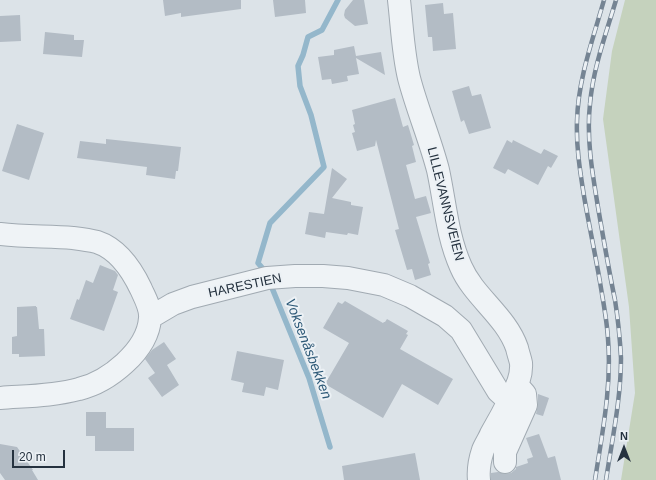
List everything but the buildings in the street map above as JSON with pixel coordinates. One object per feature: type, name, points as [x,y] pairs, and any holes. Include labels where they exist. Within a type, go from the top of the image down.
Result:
[{"type":"street","name":"LILLEVANNSVEIEN","points":[[399,0],[409,77],[438,172],[455,253],[467,279],[508,330],[515,343],[521,363],[520,372],[513,393],[483,450],[479,480]]},
{"type":"street","points":[[0,234],[85,240],[97,242],[112,249],[120,256],[139,285],[148,304],[151,317],[149,328],[136,351],[126,362],[111,374],[94,384],[67,392],[0,398]]},
{"type":"street","name":"HARESTIEN","points":[[151,317],[173,304],[192,297],[267,278],[323,276],[348,278],[384,285],[410,296],[446,316],[461,330],[498,391],[525,394],[526,405],[505,452],[504,462]]},
{"type":"green space","points":[[625,0],[656,0],[656,480],[621,480],[635,393],[629,307],[603,119],[612,51]]},
{"type":"waterway","name":"Voksenåsbekken","points":[[264,270],[258,263],[270,223],[324,167],[311,115],[300,86],[298,66],[308,37],[322,30],[338,0]]},
{"type":"waterway","name":"Voksenåsbekken","points":[[270,283],[309,378],[330,447]]},
{"type":"railway","points":[[595,480],[603,428],[609,374],[609,357],[604,303],[581,177],[577,121],[583,75],[604,0]]},
{"type":"railway","points":[[606,480],[618,404],[621,358],[615,300],[592,172],[589,118],[594,77],[616,0]]}]
